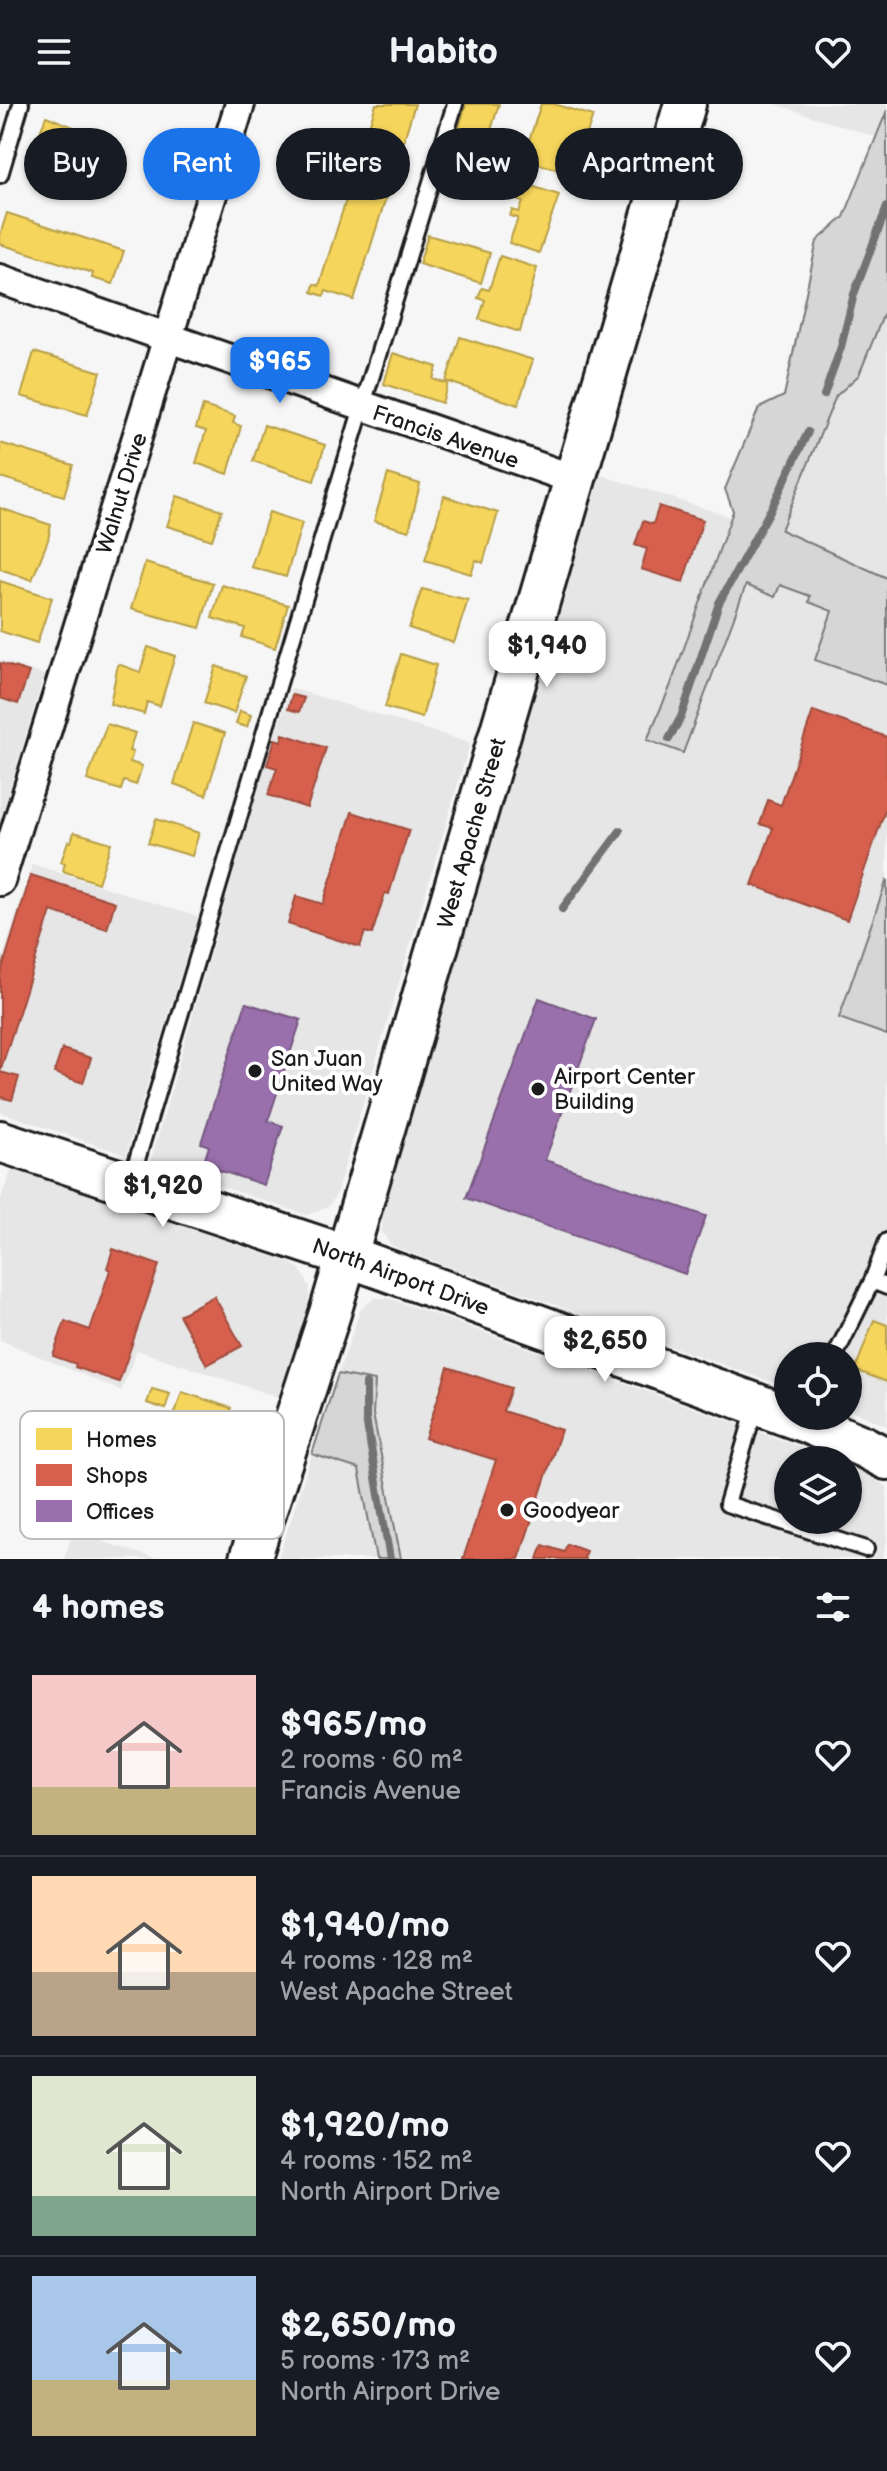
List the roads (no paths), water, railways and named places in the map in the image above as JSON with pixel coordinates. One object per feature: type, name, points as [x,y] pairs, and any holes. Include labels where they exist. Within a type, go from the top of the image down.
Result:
[{"type":"main road","name":"West Apache Street","points":[[284,1453],[347,1256],[685,104]]},
{"type":"main road","name":"North Airport Drive","points":[[0,1141],[347,1256],[774,1409]]},
{"type":"main road","name":"North Airport Drive","points":[[829,1430],[887,1459]]},
{"type":"main road","name":"West Apache Street","points":[[250,1559],[256,1539]]},
{"type":"street","name":"Walnut Drive","points":[[0,881],[240,104]]},
{"type":"street","name":"Francis Avenue","points":[[0,279],[576,480]]},
{"type":"lane","points":[[0,175],[21,104]]},
{"type":"lane","points":[[130,1184],[455,104]]},
{"type":"lane","points":[[842,1342],[872,1281],[887,1241]]},
{"type":"lane","points":[[872,1281],[887,1287]]},
{"type":"lane","points":[[756,1404],[727,1504],[866,1549]]},
{"type":"waterway","points":[[824,395],[841,347],[854,294],[887,207]]},
{"type":"waterway","points":[[669,739],[681,717],[719,603],[772,507],[808,432]]},
{"type":"waterway","points":[[562,909],[620,831]]},
{"type":"waterway","points":[[366,1384],[366,1419],[390,1559]]},
{"type":"place","name":"San Juan United Way","points":[[255,1071]]},
{"type":"place","name":"Airport Center Building","points":[[538,1089]]},
{"type":"place","name":"Goodyear","points":[[507,1510]]}]
